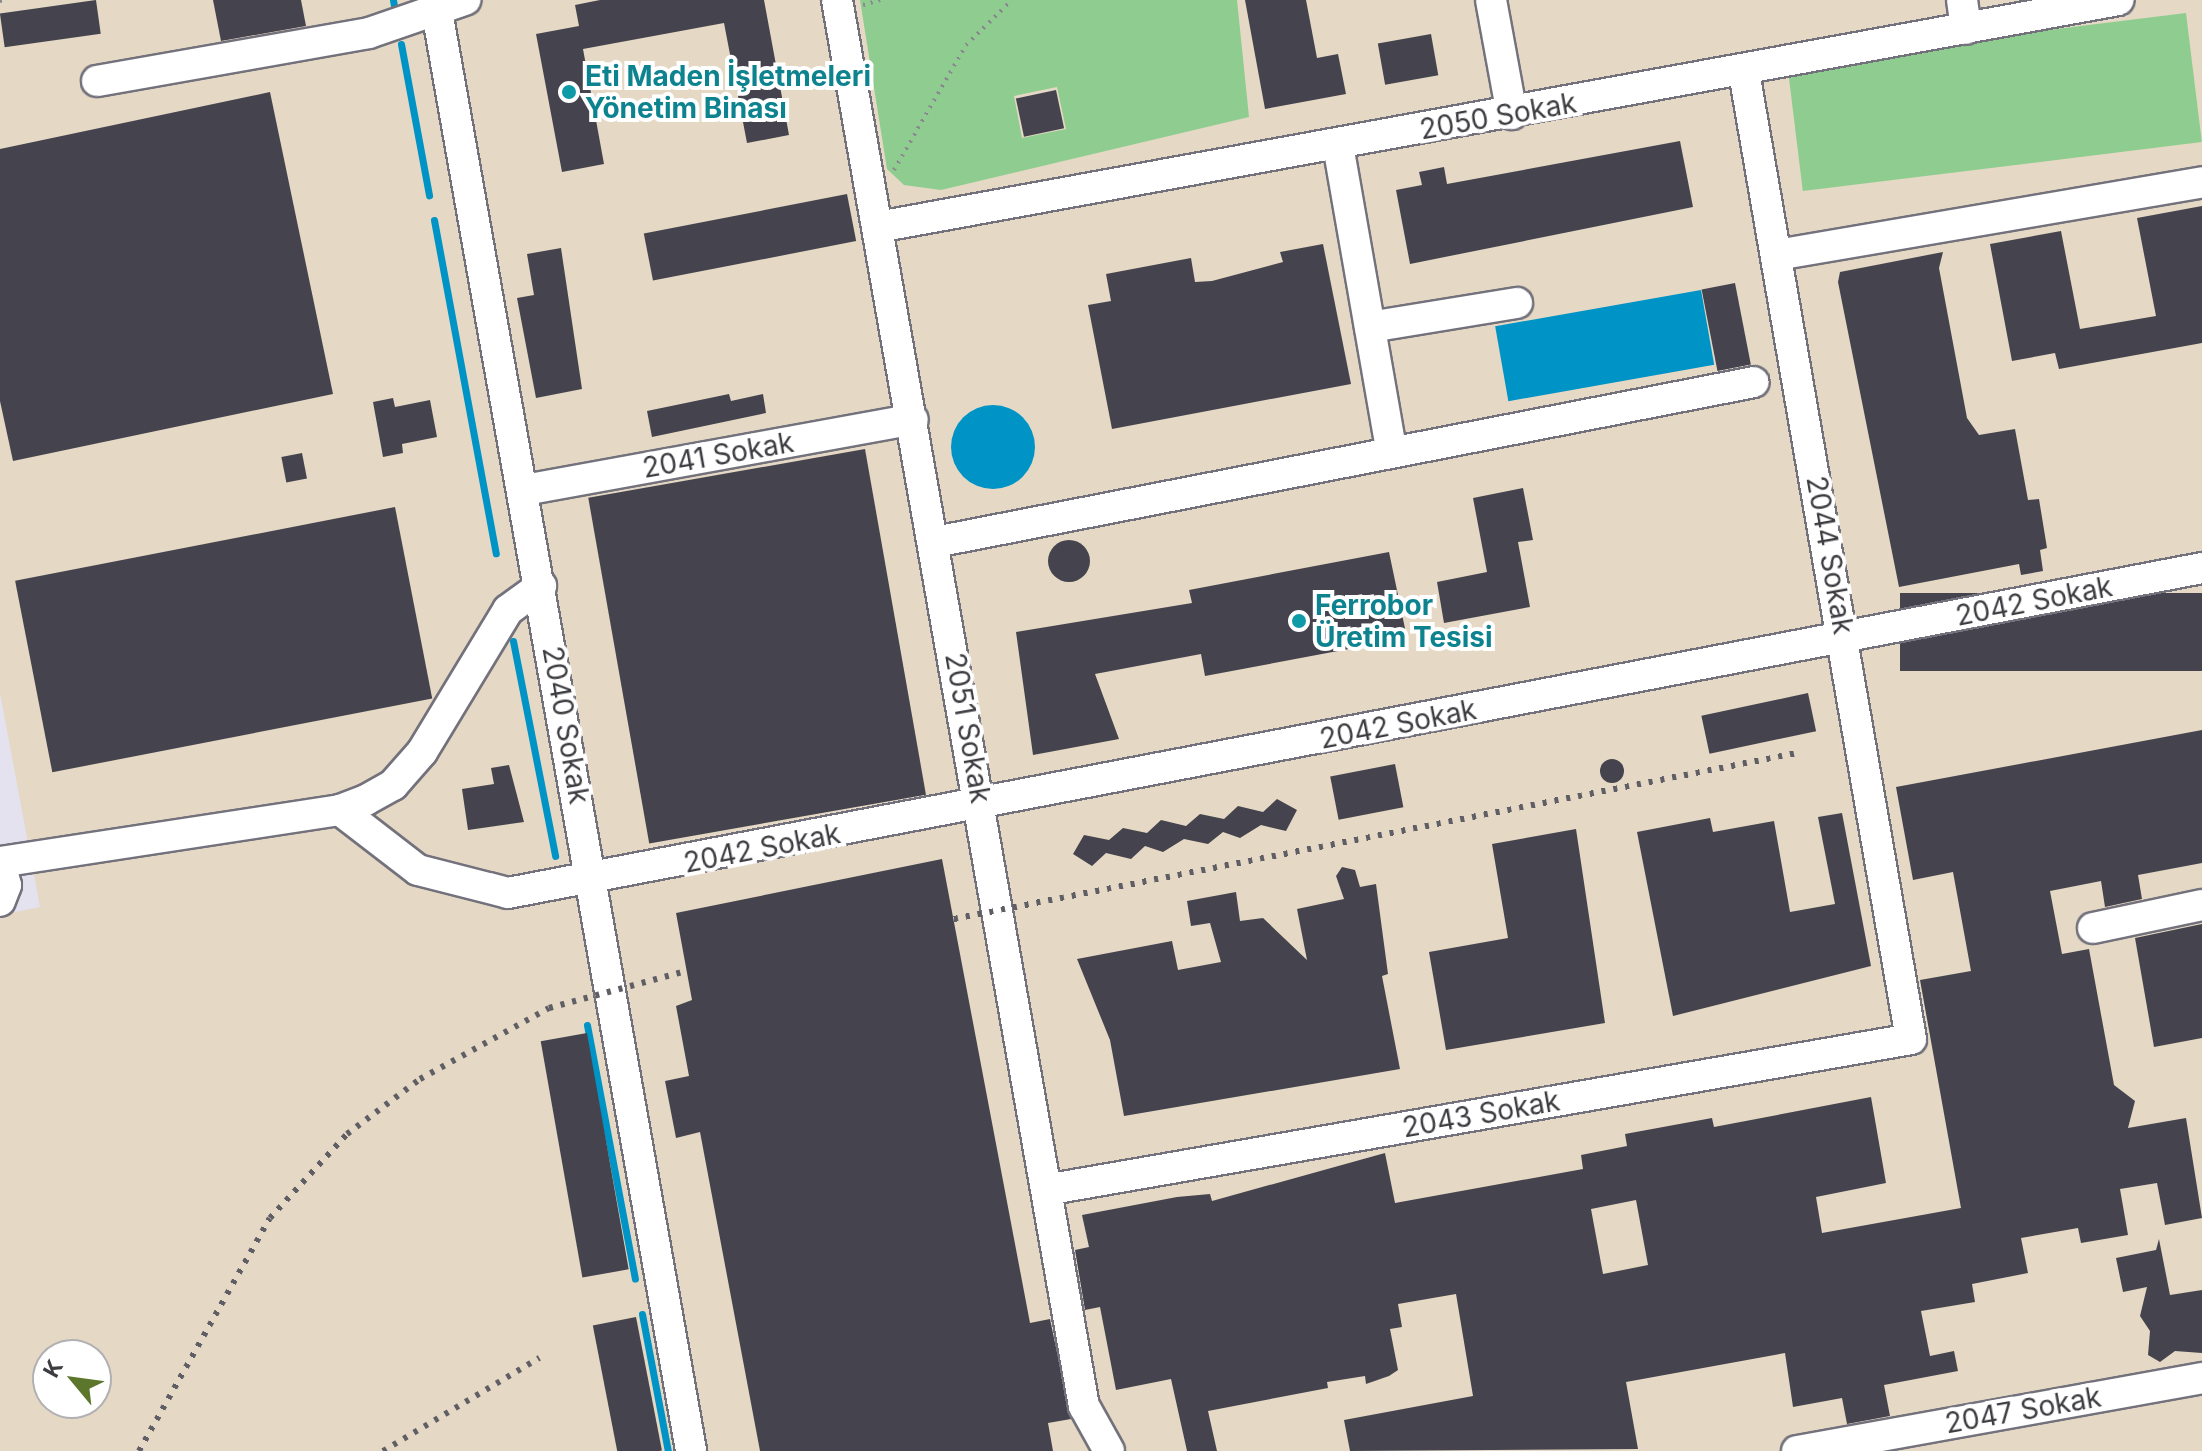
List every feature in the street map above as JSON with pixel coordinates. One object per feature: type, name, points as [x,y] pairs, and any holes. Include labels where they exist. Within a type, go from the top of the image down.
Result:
[{"type":"lane","name":"2051 Sokak","points":[[837,0],[1051,1189],[1084,1406],[1109,1451]]},
{"type":"lane","points":[[1491,0],[1512,114]]},
{"type":"lane","name":"2050 Sokak","points":[[876,217],[1338,145],[1744,72],[1964,14],[2118,0]]},
{"type":"lane","points":[[97,81],[369,33],[446,4]]},
{"type":"lane","name":"2040 Sokak","points":[[446,4],[524,490],[691,1451]]},
{"type":"lane","name":"2044 Sokak","points":[[1744,72],[1845,638],[1911,1039]]},
{"type":"lane","points":[[1338,145],[1391,448]]},
{"type":"lane","points":[[1777,255],[2202,182]]},
{"type":"lane","points":[[1370,327],[1517,303]]},
{"type":"lane","points":[[935,542],[1391,448],[1754,382]]},
{"type":"lane","name":"2041 Sokak","points":[[524,490],[913,419]]},
{"type":"lane","name":"2042 Sokak","points":[[340,810],[418,870],[462,886],[508,893],[593,880],[2202,568]]},
{"type":"lane","points":[[0,901],[6,885],[0,862],[340,810],[403,774],[508,610],[541,586]]},
{"type":"lane","points":[[2093,928],[2202,905]]},
{"type":"lane","name":"2043 Sokak","points":[[1051,1189],[1911,1039]]},
{"type":"lane","name":"2047 Sokak","points":[[1797,1451],[2202,1378]]},
{"type":"path","points":[[0,1],[7,0]]},
{"type":"path","points":[[876,217],[966,45],[1012,0]]},
{"type":"shaded area","points":[[0,0],[2202,0],[2202,1451],[0,1451],[0,915],[40,907],[0,693]]},
{"type":"green space","points":[[860,0],[1237,0],[1249,117],[941,190],[904,185],[887,169]],"holes":[[[1057,87],[1066,129],[1022,138],[1014,96]]]},
{"type":"green space","points":[[2186,13],[2202,142],[1803,191],[1787,62]]},
{"type":"water","points":[[1701,290],[1714,365],[1508,401],[1495,326]]},
{"type":"water","points":[[993,405],[1009,408],[1023,417],[1032,431],[1035,447],[1032,463],[1023,477],[1009,486],[993,489],[977,486],[963,477],[954,463],[951,447],[954,431],[963,417],[977,408]]},
{"type":"building","points":[[96,0],[101,34],[5,47],[0,13]]},
{"type":"building","points":[[213,0],[301,0],[306,26],[221,41]]},
{"type":"building","name":"Eti Maden İşletmeleri Yönetim Binası","points":[[600,0],[764,0],[789,135],[747,143],[724,23],[583,49],[604,164],[562,172],[536,34],[579,26],[575,5]]},
{"type":"building","points":[[1245,0],[1306,0],[1317,58],[1338,54],[1346,94],[1265,109]]},
{"type":"building","points":[[1431,34],[1438,75],[1385,85],[1378,43]]},
{"type":"building","points":[[1056,90],[1064,128],[1024,137],[1016,99]]},
{"type":"building","points":[[270,92],[333,394],[13,461],[0,401],[0,149]]},
{"type":"building","points":[[1680,141],[1693,207],[1410,264],[1396,190],[1422,185],[1419,172],[1444,167],[1447,184]]},
{"type":"building","points":[[847,194],[856,241],[653,281],[644,233]]},
{"type":"building","points":[[2202,206],[2202,343],[2059,369],[2055,353],[2012,361],[1990,244],[2061,231],[2080,329],[2156,316],[2137,218]]},
{"type":"building","points":[[1323,244],[1351,384],[1112,429],[1088,305],[1111,301],[1106,274],[1191,258],[1195,282],[1212,281],[1283,262],[1280,252]]},
{"type":"building","points":[[561,248],[582,389],[536,398],[517,298],[534,295],[527,254]]},
{"type":"building","points":[[1943,252],[1939,268],[1967,418],[1979,435],[2015,429],[2028,500],[2039,499],[2047,548],[2040,550],[2043,571],[2021,575],[2019,564],[1899,587],[1838,282],[1840,272]]},
{"type":"building","points":[[1735,283],[1751,364],[1717,371],[1702,289]]},
{"type":"building","points":[[729,394],[731,401],[763,394],[766,413],[652,437],[647,411]]},
{"type":"building","points":[[393,398],[395,407],[430,400],[437,437],[402,444],[403,453],[383,457],[373,402]]},
{"type":"building","points":[[865,449],[926,795],[649,843],[588,498]]},
{"type":"building","points":[[302,453],[307,479],[286,483],[281,457]]},
{"type":"building","points":[[1523,488],[1533,540],[1518,542],[1530,607],[1444,623],[1437,582],[1487,572],[1473,498]]},
{"type":"building","points":[[395,507],[432,698],[52,772],[15,581]]},
{"type":"building","points":[[1069,540],[1084,546],[1090,561],[1084,576],[1069,582],[1054,576],[1048,561],[1054,546]]},
{"type":"building","points":[[1389,552],[1407,638],[1205,676],[1201,654],[1095,674],[1119,739],[1033,755],[1016,632],[1192,603],[1189,590]]},
{"type":"building","points":[[1900,593],[2202,593],[2202,671],[1900,671]]},
{"type":"building","points":[[1808,693],[1816,731],[1709,754],[1701,716]]},
{"type":"building","points":[[2202,730],[2202,863],[2138,875],[2142,899],[2105,907],[2101,881],[2050,891],[2062,954],[2089,949],[2114,1085],[2135,1101],[2128,1128],[2186,1118],[2202,1218],[2165,1225],[2157,1183],[2120,1189],[2128,1235],[2081,1243],[2078,1228],[2021,1238],[2028,1273],[1972,1284],[1975,1302],[1921,1311],[1930,1356],[1954,1351],[1958,1371],[1884,1385],[1890,1416],[1847,1424],[1842,1398],[1793,1407],[1785,1353],[1626,1382],[1638,1449],[1350,1451],[1344,1420],[1473,1396],[1456,1294],[1398,1304],[1402,1327],[1390,1329],[1398,1370],[1389,1376],[1366,1384],[1365,1376],[1327,1382],[1328,1388],[1208,1411],[1217,1451],[1187,1451],[1171,1379],[1116,1390],[1100,1307],[1085,1310],[1075,1250],[1089,1247],[1082,1215],[1177,1197],[1210,1194],[1212,1201],[1385,1153],[1395,1203],[1583,1169],[1581,1155],[1627,1146],[1625,1134],[1712,1118],[1714,1127],[1871,1097],[1886,1183],[1816,1197],[1822,1233],[1961,1208],[1920,980],[1971,971],[1953,872],[1913,880],[1896,787]],"holes":[[[1636,1200],[1648,1265],[1603,1274],[1591,1209]]]},
{"type":"building","points":[[1612,759],[1623,766],[1624,771],[1617,782],[1612,783],[1601,776],[1600,771],[1607,760]]},
{"type":"building","points":[[1395,764],[1403,807],[1339,820],[1330,777]]},
{"type":"building","points":[[509,765],[524,822],[468,830],[462,789],[494,784],[491,768]]},
{"type":"building","points":[[1277,799],[1297,810],[1286,831],[1261,825],[1240,838],[1223,832],[1208,844],[1184,839],[1163,852],[1145,846],[1131,859],[1106,853],[1092,866],[1073,854],[1084,835],[1109,840],[1123,828],[1147,833],[1161,820],[1186,826],[1200,814],[1224,819],[1238,806],[1263,812]]},
{"type":"building","points":[[1842,813],[1871,966],[1673,1016],[1637,832],[1710,818],[1713,832],[1774,821],[1790,912],[1835,904],[1818,817]]},
{"type":"building","points":[[1576,829],[1605,1023],[1446,1050],[1429,952],[1508,938],[1492,844]]},
{"type":"building","points":[[942,859],[1030,1323],[1050,1319],[1071,1419],[1048,1423],[1053,1451],[760,1451],[700,1132],[676,1138],[665,1081],[689,1076],[676,1006],[692,1000],[676,913]]},
{"type":"building","points":[[1342,867],[1355,870],[1360,887],[1376,884],[1388,974],[1382,976],[1400,1069],[1124,1116],[1110,1040],[1077,959],[1172,941],[1178,970],[1221,962],[1210,923],[1191,926],[1187,901],[1236,892],[1240,921],[1263,918],[1307,960],[1297,909],[1344,899],[1336,876]]},
{"type":"building","points":[[2202,924],[2202,1038],[2154,1047],[2135,938]]},
{"type":"building","points":[[587,1033],[629,1269],[582,1278],[541,1041]]},
{"type":"building","points":[[2159,1239],[2170,1295],[2202,1290],[2202,1353],[2175,1351],[2160,1362],[2148,1355],[2150,1331],[2140,1316],[2147,1287],[2123,1292],[2116,1258],[2156,1250]]},
{"type":"building","points":[[636,1317],[662,1451],[617,1451],[593,1325]]},
{"type":"waterway","points":[[393,0],[396,17]]},
{"type":"waterway","points":[[401,44],[429,195]]},
{"type":"waterway","points":[[434,220],[496,553]]},
{"type":"waterway","points":[[513,641],[555,856]]},
{"type":"waterway","points":[[587,1025],[635,1278]]},
{"type":"waterway","points":[[642,1314],[668,1451]]},
{"type":"railway","points":[[954,919],[1802,752]]},
{"type":"railway","points":[[139,1451],[270,1218],[347,1134],[420,1079],[549,1008],[686,971]]},
{"type":"railway","points":[[383,1451],[539,1358]]},
{"type":"place","name":"Eti Maden İşletmeleri Yönetim Binası","points":[[569,92]]},
{"type":"place","name":"Ferrobor Üretim Tesisi","points":[[1299,621]]}]
